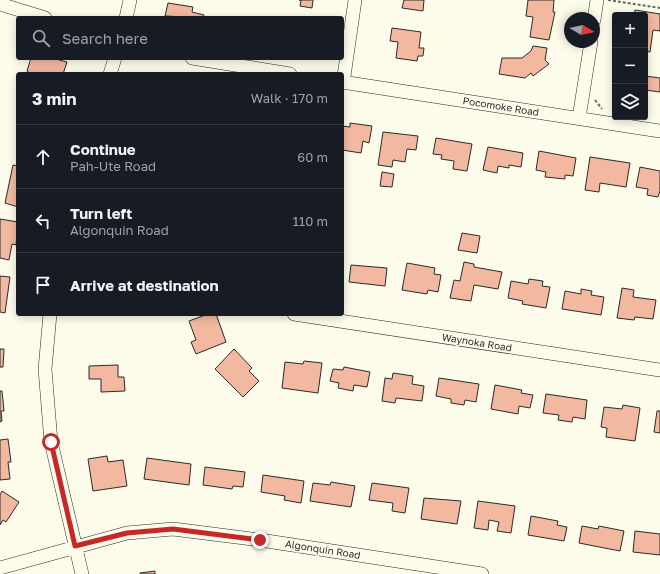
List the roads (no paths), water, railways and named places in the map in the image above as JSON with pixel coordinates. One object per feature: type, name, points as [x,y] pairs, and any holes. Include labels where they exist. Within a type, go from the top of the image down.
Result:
[{"type":"street","points":[[126,16],[130,0]]},
{"type":"street","points":[[344,72],[355,0]]},
{"type":"street","points":[[595,12],[597,0]]},
{"type":"street","points":[[0,4],[39,16]]},
{"type":"street","points":[[579,118],[590,48]]},
{"type":"street","points":[[111,72],[114,60]]},
{"type":"street","points":[[204,60],[278,72]]},
{"type":"street","name":"Pocomoke Road","points":[[344,82],[660,131]]},
{"type":"street","points":[[50,316],[45,369],[51,442],[82,574]]},
{"type":"street","name":"Waynoka Road","points":[[307,316],[660,370]]},
{"type":"street","name":"Algonquin Road","points":[[0,568],[75,546],[127,533],[173,529],[260,540],[482,574]]}]
